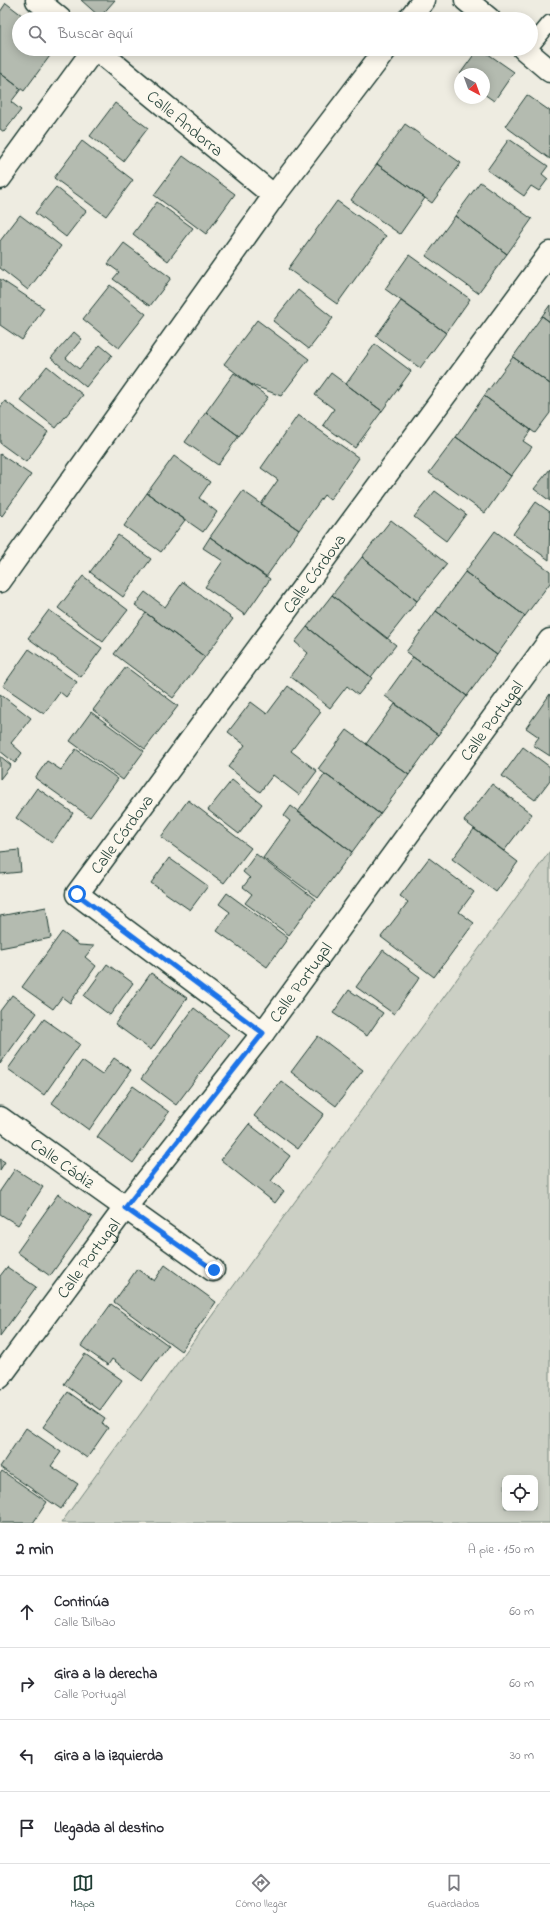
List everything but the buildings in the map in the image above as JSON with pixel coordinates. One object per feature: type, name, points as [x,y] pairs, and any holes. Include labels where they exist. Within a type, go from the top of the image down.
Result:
[{"type":"street","points":[[36,0],[51,12]]},
{"type":"street","points":[[415,12],[424,0]]},
{"type":"street","points":[[466,0],[481,12]]},
{"type":"street","points":[[0,178],[90,56]]},
{"type":"street","name":"Calle Andorra","points":[[104,56],[274,196]]},
{"type":"street","points":[[0,581],[274,196],[381,56]]},
{"type":"street","points":[[535,56],[550,71]]},
{"type":"street","name":"Calle Córdova","points":[[263,1033],[77,894],[550,253]]},
{"type":"street","name":"Calle Portugal","points":[[0,1377],[125,1208],[263,1033],[550,640]]},
{"type":"street","name":"Calle Cádiz","points":[[0,1118],[214,1270]]},
{"type":"lane","points":[[538,37],[550,23]]},
{"type":"shaded area","points":[[550,851],[550,1523],[61,1523]]},
{"type":"route","points":[[77,894],[263,1033],[125,1208],[214,1270]]}]
